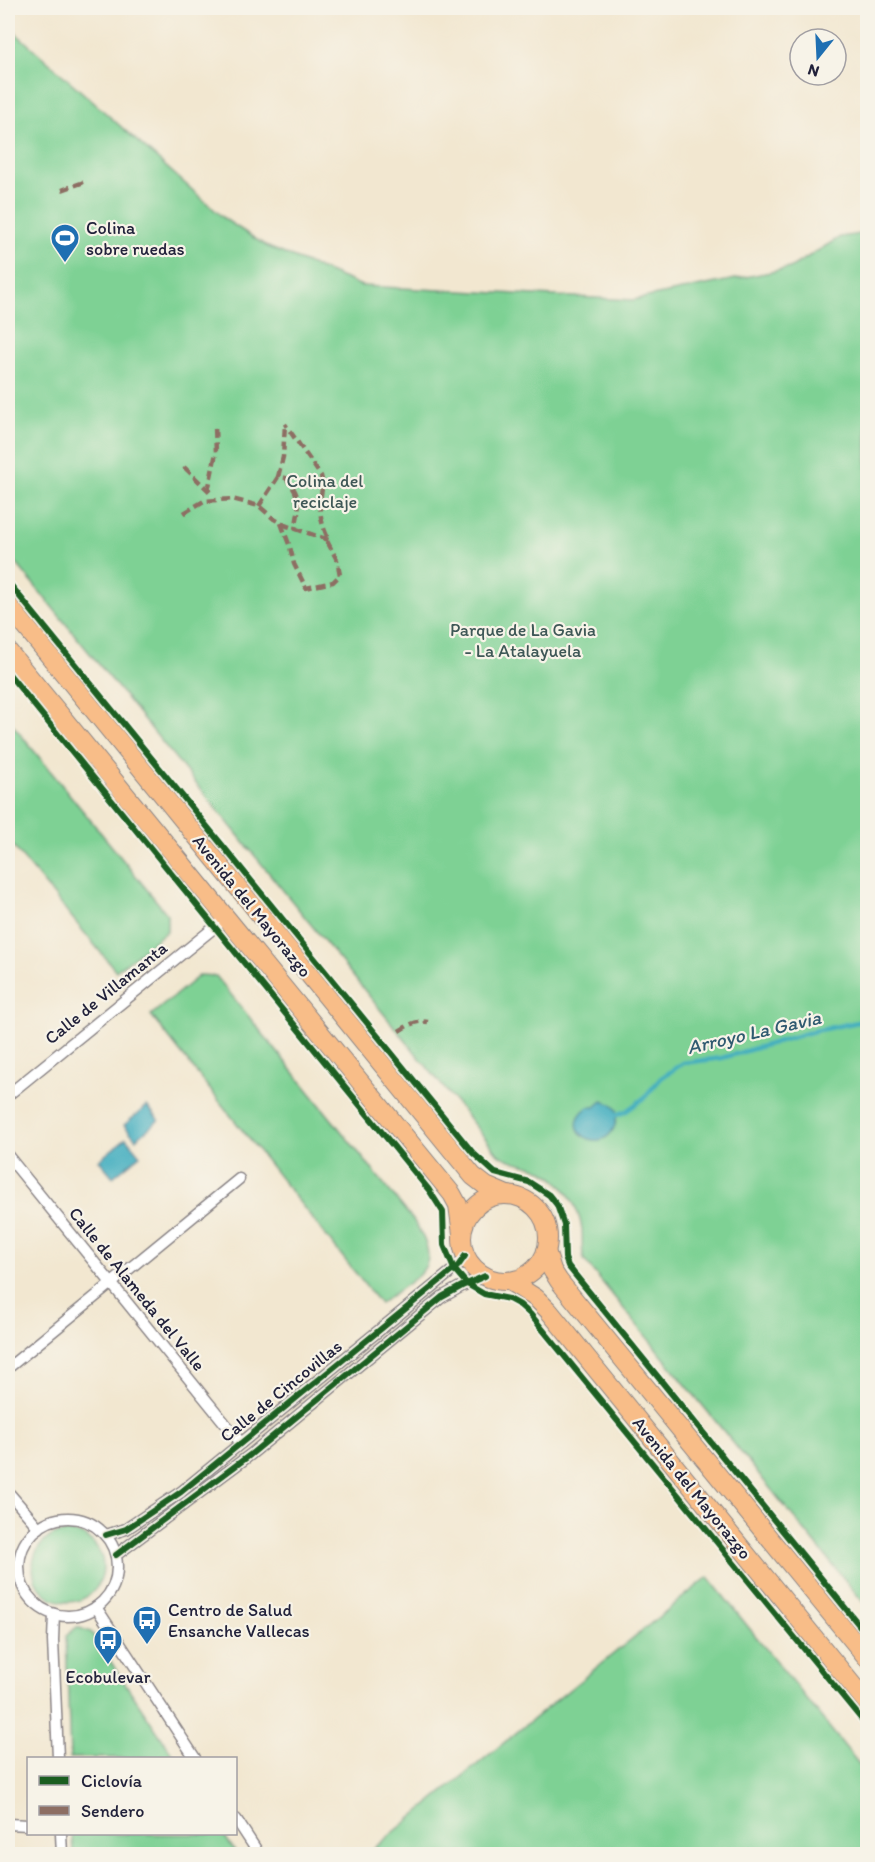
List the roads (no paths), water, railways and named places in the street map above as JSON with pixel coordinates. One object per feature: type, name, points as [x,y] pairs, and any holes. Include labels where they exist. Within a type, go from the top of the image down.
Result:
[{"type":"main road","name":"Avenida del Mayorazgo","points":[[8,605],[467,1169],[479,1182],[507,1195]]},
{"type":"main road","name":"Avenida del Mayorazgo","points":[[8,651],[452,1194],[458,1205],[462,1234]]},
{"type":"main road","points":[[507,1195],[527,1201],[538,1210],[547,1230],[546,1251],[541,1262],[532,1272],[509,1281],[496,1280],[473,1268],[465,1256],[461,1243],[466,1219],[475,1206],[487,1198],[507,1195]]},
{"type":"main road","name":"Avenida del Mayorazgo","points":[[546,1251],[552,1270],[559,1281],[867,1659]]},
{"type":"main road","name":"Avenida del Mayorazgo","points":[[509,1281],[536,1298],[549,1311],[867,1704]]},
{"type":"street","name":"Calle de Villamanta","points":[[8,1095],[226,918]]},
{"type":"street","name":"Calle de Alameda del Valle","points":[[8,1156],[241,1443]]},
{"type":"street","points":[[8,1368],[239,1179]]},
{"type":"street","name":"Calle de Cincovillas","points":[[106,1535],[126,1528],[160,1507],[454,1269],[465,1256]]},
{"type":"street","name":"Calle de Cincovillas","points":[[116,1555],[250,1455],[442,1297],[485,1276]]},
{"type":"street","points":[[8,1492],[39,1528]]},
{"type":"street","points":[[61,1518],[74,1518],[97,1527],[106,1535],[116,1555],[115,1582],[109,1594],[96,1607],[74,1616],[54,1614],[34,1602],[25,1591],[13,1563],[39,1528],[61,1518]]},
{"type":"street","points":[[96,1607],[194,1757]]},
{"type":"street","points":[[54,1614],[52,1640],[58,1757]]},
{"type":"street","points":[[237,1821],[259,1854]]},
{"type":"street","points":[[8,1824],[27,1825]]},
{"type":"street","points":[[61,1835],[62,1854]]},
{"type":"water","points":[[602,1101],[611,1104],[617,1110],[614,1127],[607,1136],[598,1140],[589,1139],[581,1134],[577,1126],[579,1117],[588,1107],[595,1107]]},
{"type":"water","points":[[147,1106],[159,1120],[136,1139],[124,1125]]},
{"type":"water","points":[[126,1138],[140,1155],[113,1177],[99,1160]]},
{"type":"waterway","name":"Arroyo La Gavia","points":[[613,1116],[625,1112],[644,1098],[661,1078],[683,1063],[722,1058],[814,1031],[868,1020]]},
{"type":"place","name":"Colina sobre ruedas","points":[[65,264]]},
{"type":"place","name":"Centro de Salud Ensanche Vallecas","points":[[147,1646]]},
{"type":"place","name":"Ecobulevar","points":[[108,1666]]},
{"type":"park label","name":"Colina del reciclaje","points":[[325,491]]},
{"type":"park label","name":"Parque de La Gavia - La Atalayuela","points":[[523,640]]}]
